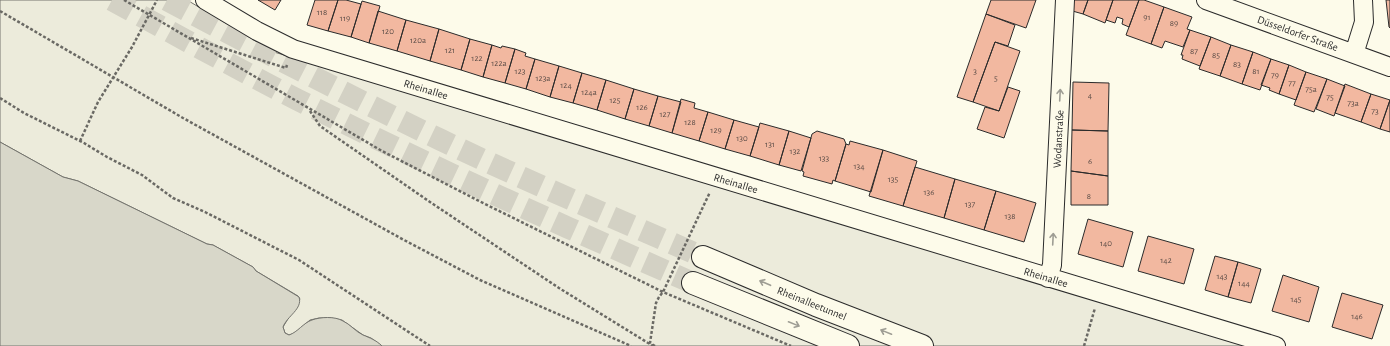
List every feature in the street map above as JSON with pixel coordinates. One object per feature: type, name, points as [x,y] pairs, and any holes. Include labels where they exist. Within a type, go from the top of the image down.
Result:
[{"type":"highway","name":"Rheinalleetunnel","points":[[703,257],[816,305],[922,346]]},
{"type":"highway","points":[[693,283],[848,346]]},
{"type":"street","name":"Rheinallee","points":[[205,0],[257,32],[293,49],[1276,346]]},
{"type":"street","name":"Wodanstraße","points":[[1048,278],[1052,265],[1065,0]]},
{"type":"street","name":"Düsseldorfer Straße","points":[[1206,0],[1390,67]]},
{"type":"street","points":[[1354,54],[1364,22],[1363,0]]},
{"type":"path","points":[[124,0],[310,110],[382,151],[453,188],[663,292],[791,346]]},
{"type":"path","points":[[80,141],[98,102],[132,48],[148,14],[157,0]]},
{"type":"path","points":[[0,11],[113,78],[441,260],[480,280],[631,346]]},
{"type":"path","points":[[186,37],[286,68],[293,49]]},
{"type":"path","points":[[0,98],[24,113],[80,141],[142,175],[173,198],[206,212],[299,260],[430,346]]},
{"type":"path","points":[[310,110],[320,126],[424,198],[559,288],[654,346]]},
{"type":"path","points":[[650,343],[656,303],[663,292],[717,177]]},
{"type":"path","points":[[1084,346],[1099,292]]},
{"type":"shaded area","points":[[0,0],[187,0],[274,52],[1054,284],[1256,346],[382,346],[342,320],[331,318],[310,320],[295,333],[289,335],[285,333],[283,327],[300,299],[298,296],[256,271],[253,267],[213,245],[207,244],[78,181],[63,177],[0,142]]},
{"type":"shaded area","points":[[0,142],[63,177],[78,181],[207,244],[213,245],[253,267],[256,271],[299,297],[300,301],[297,309],[283,327],[285,333],[289,335],[292,334],[306,323],[319,318],[340,319],[360,334],[382,346],[0,346]]},
{"type":"building","points":[[258,0],[281,0],[275,10]]},
{"type":"building","points":[[315,0],[338,0],[328,31],[307,25]]},
{"type":"building","points":[[338,0],[346,0],[361,4],[351,37],[328,31]]},
{"type":"building","points":[[991,0],[1036,0],[1026,28],[986,14]]},
{"type":"building","points":[[1070,0],[1088,0],[1083,14],[1069,10]]},
{"type":"building","points":[[1088,0],[1113,0],[1105,23],[1083,14]]},
{"type":"building","points":[[1113,0],[1139,0],[1129,27],[1122,24],[1123,19],[1117,17],[1115,23],[1106,20]]},
{"type":"building","points":[[1139,0],[1144,0],[1164,7],[1151,44],[1126,35]]},
{"type":"building","points":[[1386,0],[1390,0],[1390,28],[1389,27]]},
{"type":"building","points":[[362,1],[380,6],[369,43],[351,37]]},
{"type":"building","points":[[1164,7],[1192,17],[1187,29],[1190,30],[1183,47],[1165,41],[1162,48],[1151,44]]},
{"type":"building","points":[[378,11],[406,20],[397,51],[369,43]]},
{"type":"building","points":[[986,14],[1015,25],[1008,46],[995,42],[973,102],[957,97]]},
{"type":"building","points":[[406,20],[439,29],[430,61],[397,51]]},
{"type":"building","points":[[439,29],[470,39],[461,70],[430,61]]},
{"type":"building","points":[[1190,30],[1211,37],[1200,66],[1182,59],[1183,55],[1181,55]]},
{"type":"building","points":[[1211,37],[1231,45],[1220,76],[1199,69]]},
{"type":"building","points":[[470,39],[492,45],[483,77],[461,70]]},
{"type":"building","points":[[995,42],[1020,51],[999,111],[973,102]]},
{"type":"building","points":[[492,45],[501,48],[502,46],[515,49],[505,83],[483,77]]},
{"type":"building","points":[[1231,45],[1253,52],[1242,84],[1220,76]]},
{"type":"building","points":[[515,49],[526,53],[525,56],[535,59],[526,89],[505,83]]},
{"type":"building","points":[[1253,52],[1271,59],[1260,90],[1242,84]]},
{"type":"building","points":[[535,59],[559,66],[550,97],[526,89]]},
{"type":"building","points":[[1271,59],[1289,65],[1279,94],[1269,90],[1270,88],[1261,85]]},
{"type":"building","points":[[1289,65],[1306,72],[1296,100],[1279,94]]},
{"type":"building","points":[[559,66],[582,73],[573,103],[550,97]]},
{"type":"building","points":[[1306,72],[1327,79],[1314,112],[1294,105]]},
{"type":"building","points":[[582,73],[606,80],[597,110],[573,103]]},
{"type":"building","points":[[1327,79],[1345,86],[1334,116],[1316,109]]},
{"type":"building","points":[[606,80],[634,89],[625,119],[597,110]]},
{"type":"building","points":[[1073,82],[1109,83],[1108,131],[1072,130]]},
{"type":"building","points":[[1345,84],[1371,94],[1361,122],[1335,113]]},
{"type":"building","points":[[1008,87],[1020,91],[1004,138],[977,129],[985,107],[999,111]]},
{"type":"building","points":[[634,89],[658,96],[649,126],[625,119]]},
{"type":"building","points":[[1371,94],[1390,100],[1380,129],[1361,122]]},
{"type":"building","points":[[658,96],[681,102],[672,133],[649,126]]},
{"type":"building","points":[[681,99],[695,103],[694,108],[708,112],[699,141],[672,133]]},
{"type":"building","points":[[1390,100],[1390,132],[1380,129]]},
{"type":"building","points":[[708,112],[734,120],[725,149],[699,141]]},
{"type":"building","points":[[734,120],[759,127],[750,156],[725,149]]},
{"type":"building","points":[[760,123],[789,131],[779,165],[750,156]]},
{"type":"building","points":[[1072,130],[1108,131],[1108,176],[1071,171]]},
{"type":"building","points":[[789,131],[811,138],[801,171],[779,165]]},
{"type":"building","points":[[817,131],[844,139],[846,144],[835,181],[833,180],[832,184],[803,176],[804,172],[802,171],[812,134]]},
{"type":"building","points":[[850,141],[883,150],[871,192],[835,181],[846,144],[849,145]]},
{"type":"building","points":[[883,150],[917,161],[903,206],[869,196]]},
{"type":"building","points":[[915,167],[955,179],[944,218],[903,206]]},
{"type":"building","points":[[1071,171],[1108,176],[1108,205],[1071,205]]},
{"type":"building","points":[[955,179],[996,191],[984,230],[944,218]]},
{"type":"building","points":[[996,191],[1036,203],[1024,242],[984,230]]},
{"type":"building","points":[[1088,219],[1133,232],[1123,267],[1078,254]]},
{"type":"building","points":[[1148,236],[1194,249],[1184,284],[1138,271]]},
{"type":"building","points":[[1215,256],[1238,262],[1228,297],[1205,290]]},
{"type":"building","points":[[1238,262],[1261,269],[1251,303],[1228,297]]},
{"type":"building","points":[[1283,275],[1319,287],[1309,322],[1272,311]]},
{"type":"building","points":[[1342,293],[1383,305],[1372,339],[1332,327]]},
{"type":"tunnel","points":[[112,0],[298,100],[396,148],[494,194],[693,283]]},
{"type":"tunnel","points":[[167,0],[302,71],[472,155],[703,257]]}]
